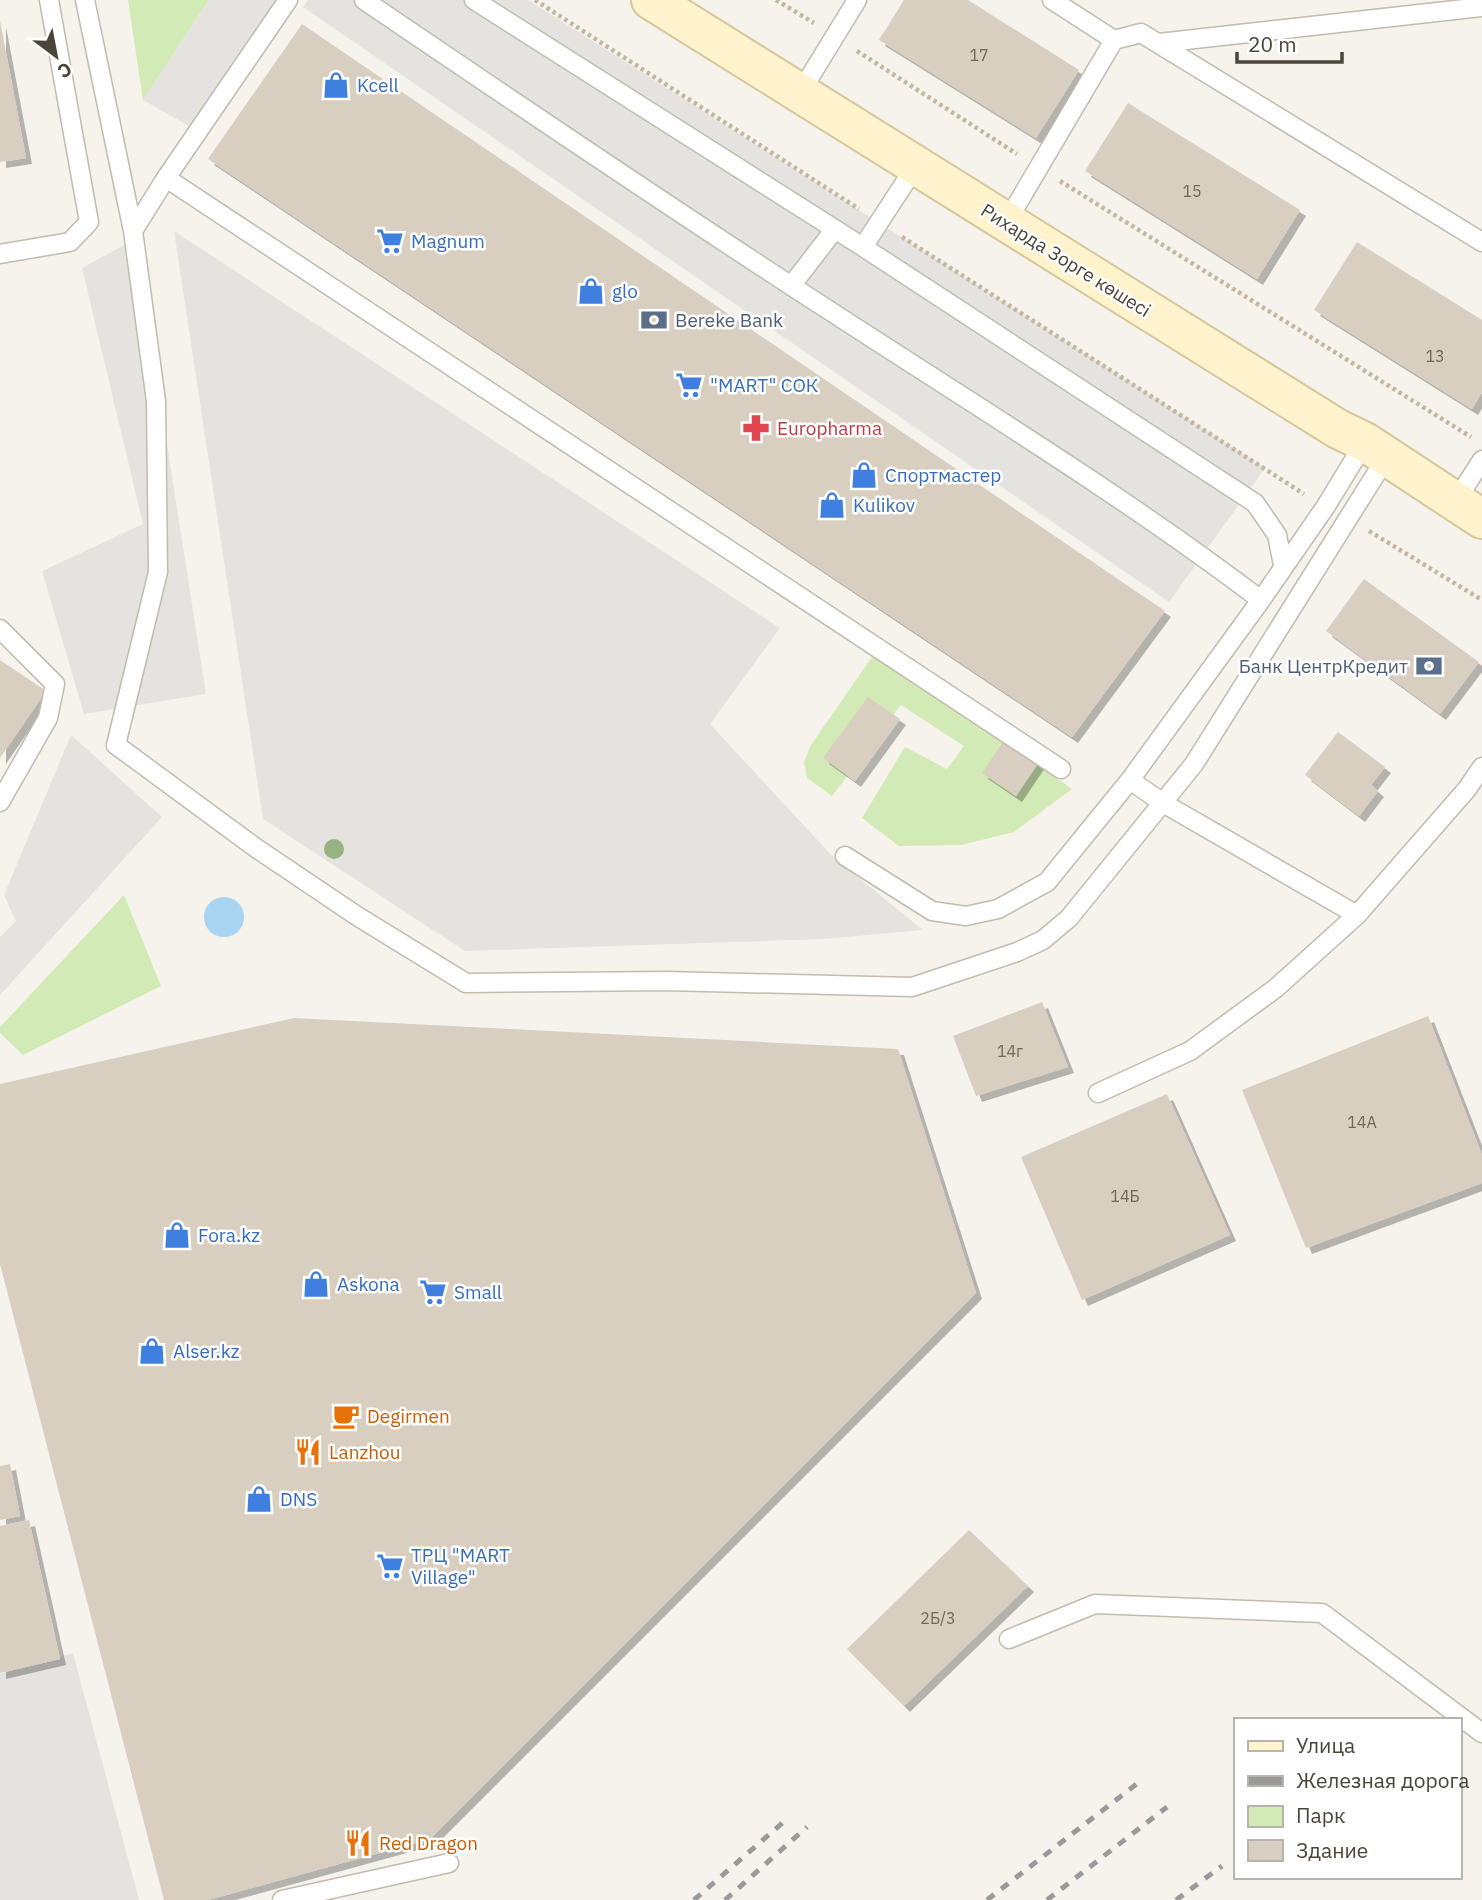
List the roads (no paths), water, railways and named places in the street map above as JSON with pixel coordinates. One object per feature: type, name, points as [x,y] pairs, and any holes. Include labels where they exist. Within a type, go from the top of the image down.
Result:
[{"type":"main road","name":"Рихарда Зорге көшесі","points":[[652,0],[915,167],[1375,450],[1468,511]]},
{"type":"lane","points":[[0,254],[70,242],[89,222],[49,0]]},
{"type":"lane","points":[[85,0],[133,231],[156,401],[158,572],[116,745],[256,848],[357,916],[466,983],[666,981],[912,987],[1017,952],[1043,940],[1069,918],[1194,764],[1349,518],[1375,450]]},
{"type":"lane","points":[[133,231],[166,178],[288,0]]},
{"type":"lane","points":[[364,0],[685,218],[1044,449],[1205,558],[1261,600]]},
{"type":"lane","points":[[474,0],[863,247],[1255,503],[1277,535],[1283,565]]},
{"type":"lane","points":[[800,93],[857,0]]},
{"type":"lane","points":[[1052,0],[1114,40]]},
{"type":"lane","points":[[1159,43],[1482,7]]},
{"type":"lane","points":[[1006,223],[1114,40],[1141,33],[1482,242]]},
{"type":"lane","points":[[863,247],[915,167]]},
{"type":"lane","points":[[166,178],[1061,769]]},
{"type":"lane","points":[[791,286],[835,229]]},
{"type":"lane","points":[[845,856],[932,911],[966,916],[998,909],[1047,882],[1129,780],[1326,506],[1375,450]]},
{"type":"lane","points":[[1468,511],[1482,460]]},
{"type":"lane","points":[[0,629],[55,684],[48,718],[0,802]]},
{"type":"lane","points":[[1098,1093],[1190,1051],[1276,988],[1357,915],[1482,767]]},
{"type":"lane","points":[[1129,780],[1163,803],[1357,915]]},
{"type":"lane","points":[[1009,1640],[1095,1604],[1322,1613],[1482,1733]]},
{"type":"lane","points":[[282,1900],[449,1863]]},
{"type":"water","points":[[224,897],[238,903],[244,917],[238,931],[224,937],[210,931],[204,917],[210,903]]},
{"type":"railway","points":[[987,1900],[1143,1779]]},
{"type":"railway","points":[[1047,1900],[1167,1807]]},
{"type":"railway","points":[[694,1900],[787,1819]]},
{"type":"railway","points":[[725,1900],[807,1827]]},
{"type":"railway","points":[[1176,1900],[1222,1866]]},
{"type":"place","name":"Kcell","points":[[336,85]]},
{"type":"place","name":"Magnum","points":[[390,241]]},
{"type":"place","name":"glo","points":[[591,291]]},
{"type":"place","name":"Bereke Bank","points":[[654,320]]},
{"type":"place","name":"\"MART\" СОК","points":[[689,385]]},
{"type":"place","name":"Europharma","points":[[756,428]]},
{"type":"place","name":"Спортмастер","points":[[864,475]]},
{"type":"place","name":"Kulikov","points":[[832,505]]},
{"type":"place","name":"Банк ЦентрКредит","points":[[1429,666]]},
{"type":"place","name":"Fora.kz","points":[[177,1235]]},
{"type":"place","name":"Askona","points":[[316,1284]]},
{"type":"place","name":"Small","points":[[433,1292]]},
{"type":"place","name":"Alser.kz","points":[[152,1351]]},
{"type":"place","name":"Degirmen","points":[[346,1416]]},
{"type":"place","name":"Lanzhou","points":[[308,1452]]},
{"type":"place","name":"DNS","points":[[259,1499]]},
{"type":"place","name":"ТРЦ \"MART Village\"","points":[[390,1566]]},
{"type":"place","name":"Red Dragon","points":[[358,1843]]}]
